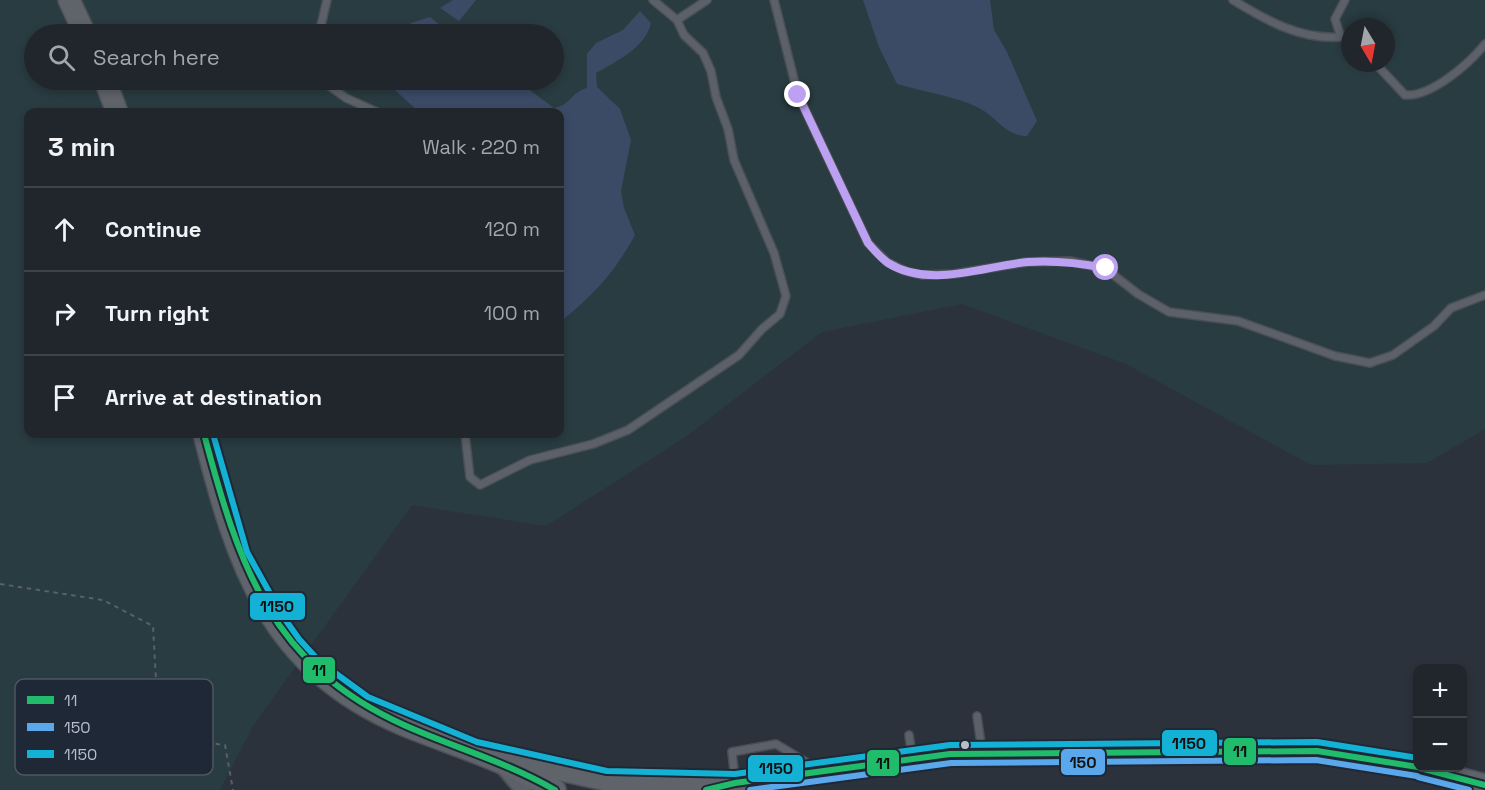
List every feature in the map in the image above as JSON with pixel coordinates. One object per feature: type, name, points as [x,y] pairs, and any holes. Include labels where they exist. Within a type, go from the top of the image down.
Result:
[{"type":"main road","points":[[69,0],[80,24]]},
{"type":"main road","points":[[109,90],[116,108]]},
{"type":"main road","points":[[205,438],[223,508],[239,556],[274,620],[292,645],[322,676],[363,705],[500,762],[555,790]]},
{"type":"main road","points":[[474,751],[606,780],[735,783]]},
{"type":"main road","points":[[706,790],[735,783],[950,754],[1317,751],[1413,766]]},
{"type":"main road","points":[[1437,772],[1485,785]]},
{"type":"street","points":[[500,762],[524,790]]},
{"type":"lane","points":[[321,24],[327,0]]},
{"type":"lane","points":[[465,438],[470,477],[480,485],[530,460],[593,444],[628,430],[740,355],[762,329],[780,315],[786,297],[774,253],[734,160],[728,129],[716,97],[711,71],[703,53],[684,35],[677,20],[653,0]]},
{"type":"lane","points":[[677,20],[707,0]]},
{"type":"lane","points":[[774,0],[798,95],[868,243],[886,262],[905,271],[922,275],[953,274],[1027,262],[1070,261],[1106,268],[1138,294],[1169,312],[1238,321],[1335,356],[1370,363],[1393,355],[1434,326],[1452,308],[1485,295]]},
{"type":"lane","points":[[1233,0],[1299,34],[1324,38],[1341,37],[1335,19],[1344,0]]},
{"type":"lane","points":[[1383,72],[1405,95],[1416,96],[1473,59],[1485,44]]},
{"type":"lane","points":[[335,90],[368,108]]},
{"type":"lane","points":[[977,716],[983,754]]},
{"type":"lane","points":[[909,735],[913,758]]},
{"type":"lane","points":[[735,783],[732,752],[776,744],[822,771]]},
{"type":"path","points":[[0,584],[103,600],[153,626],[156,679]]},
{"type":"path","points":[[213,744],[225,745],[233,790]]},
{"type":"green space","points":[[0,0],[1485,0],[1485,429],[1427,463],[1311,465],[1126,364],[962,304],[822,332],[684,438],[546,526],[412,505],[253,726],[220,790],[0,790]]},
{"type":"water","points":[[453,0],[476,0],[459,21],[440,8]]},
{"type":"water","points":[[863,0],[990,0],[994,30],[1007,52],[1037,121],[1027,136],[1013,133],[970,104],[897,84],[879,47]]},
{"type":"water","points":[[640,11],[651,23],[648,32],[637,46],[596,73],[597,87],[620,109],[631,140],[621,191],[624,208],[635,235],[602,283],[564,319],[564,108],[554,108],[587,88],[587,54],[596,43],[623,30]]},
{"type":"water","points":[[430,17],[439,24],[410,24]]},
{"type":"water","points":[[395,90],[530,90],[554,108],[415,108]]},
{"type":"transit line","name":"11","points":[[205,438],[231,527],[248,568],[267,606],[292,641],[322,673],[359,701],[404,725],[500,763],[555,790]]},
{"type":"transit line","name":"1150","points":[[214,438],[247,552],[282,615],[299,639],[320,662],[368,697],[477,742],[607,771],[735,774],[950,745],[1317,742],[1413,757]]},
{"type":"transit line","name":"11","points":[[706,790],[735,783],[950,754],[1317,751],[1413,766]]},
{"type":"transit line","name":"150","points":[[750,790],[951,763],[1316,760],[1417,776]]},
{"type":"transit line","name":"11","points":[[1435,772],[1485,785]]},
{"type":"transit line","name":"150","points":[[1418,777],[1469,790]]},
{"type":"route","points":[[798,95],[868,243],[886,262],[905,271],[922,275],[953,274],[1027,262],[1070,261],[1106,268]]}]
